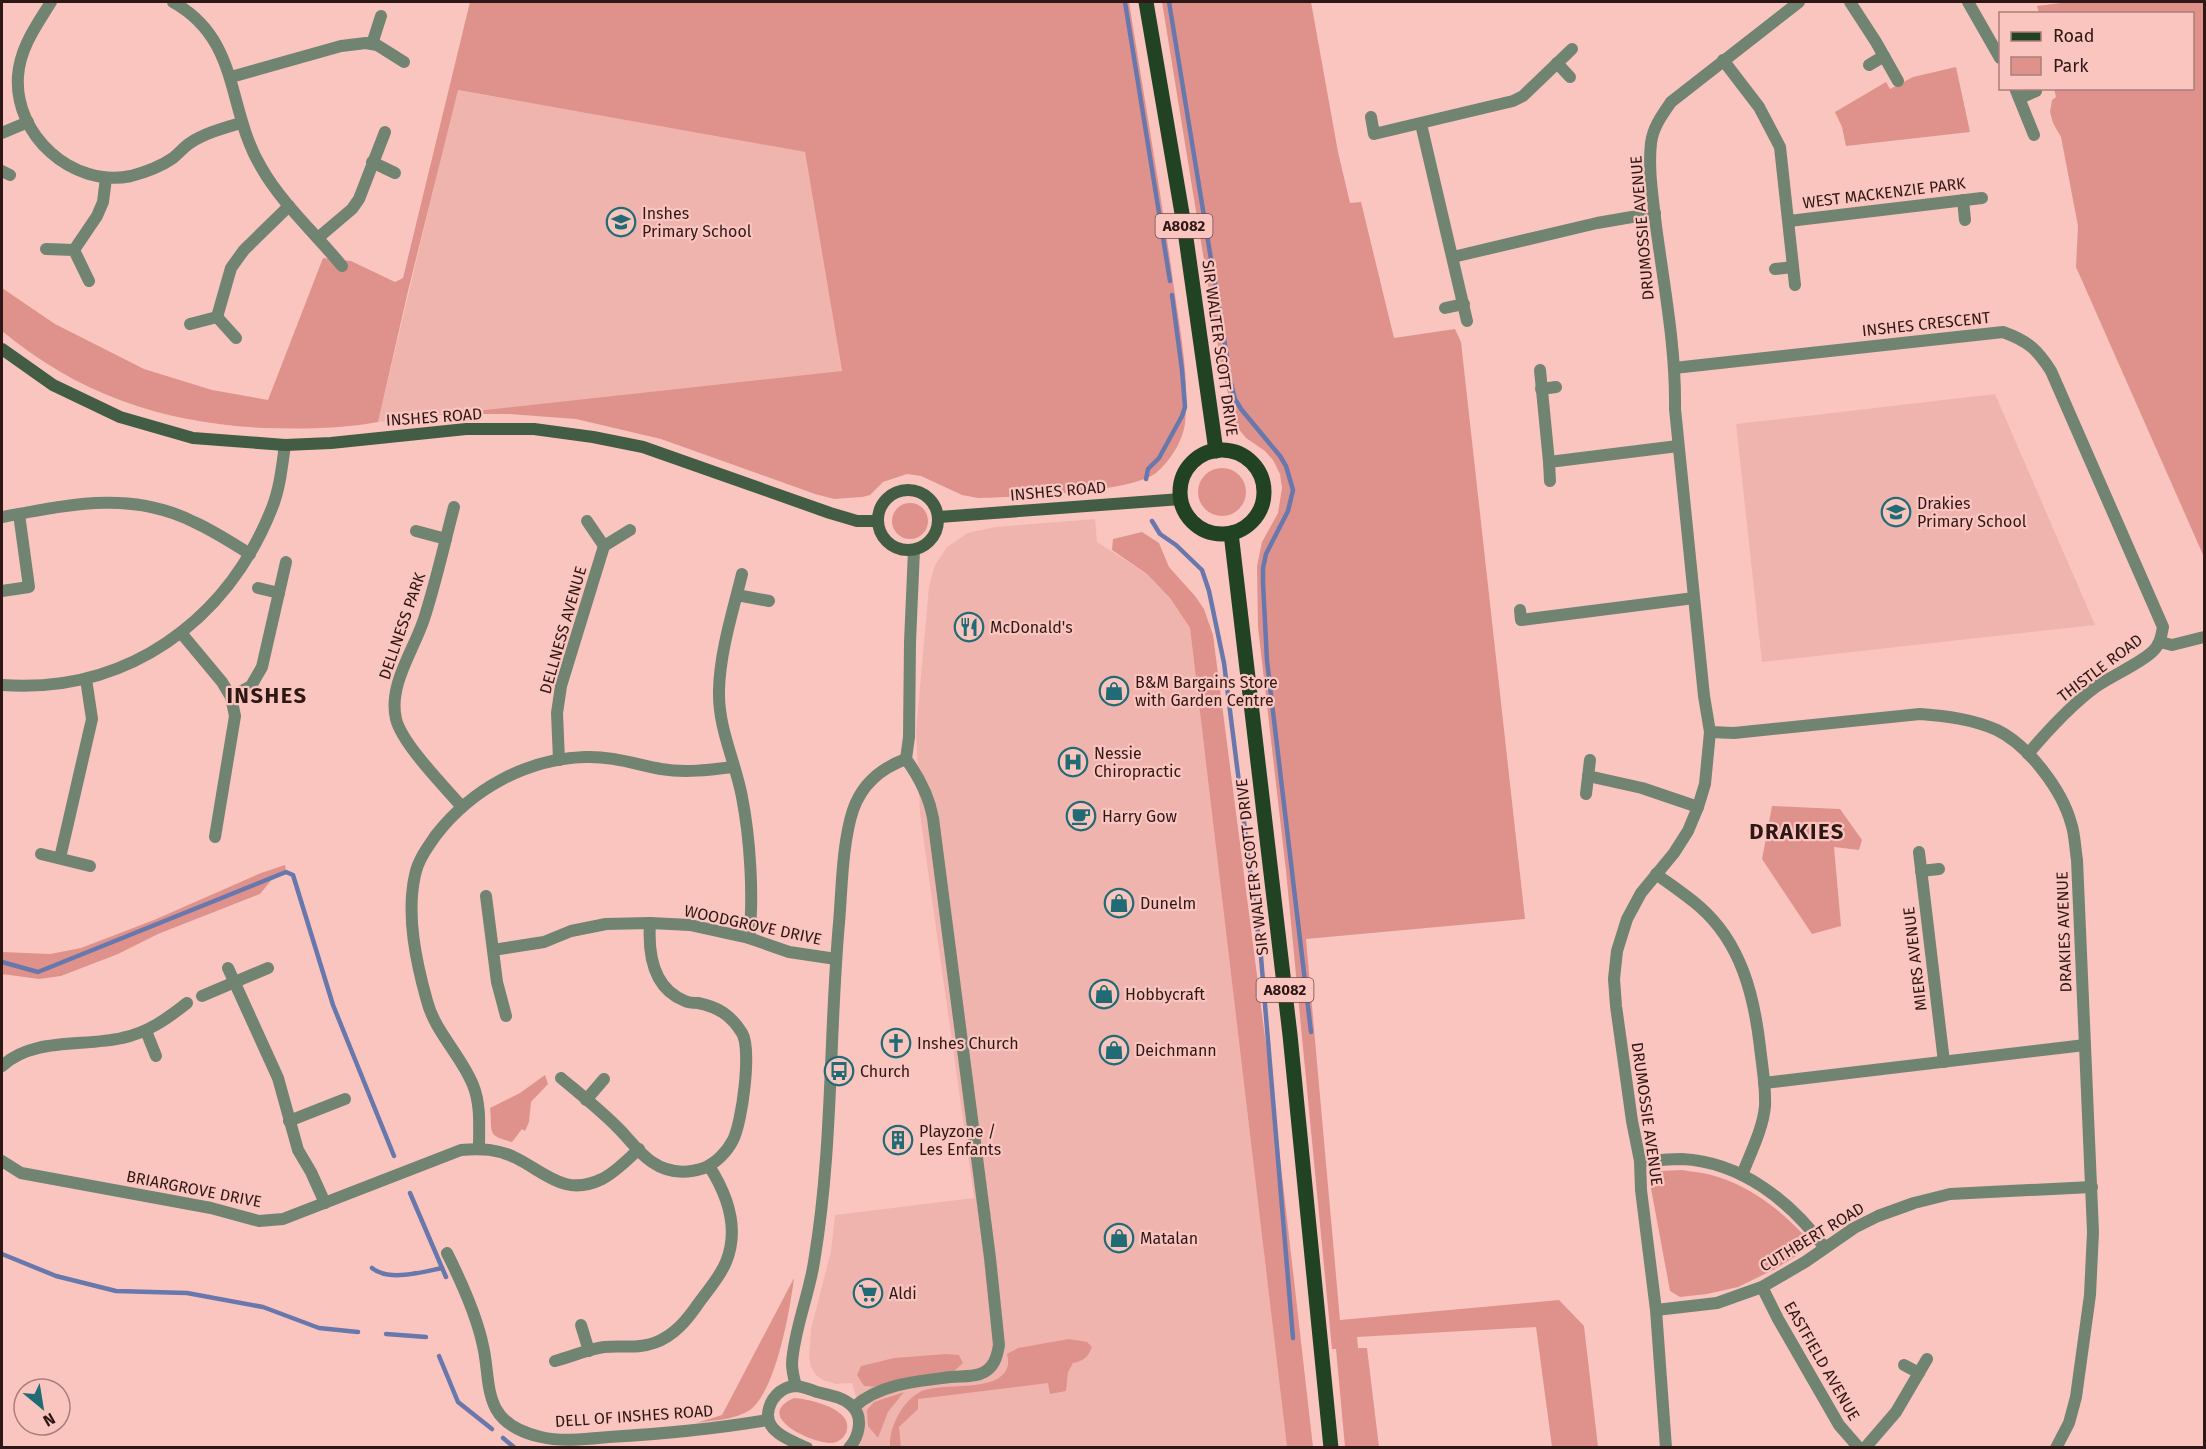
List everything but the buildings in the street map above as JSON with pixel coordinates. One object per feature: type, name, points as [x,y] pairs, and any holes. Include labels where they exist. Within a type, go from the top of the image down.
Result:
[{"type":"main road","name":"SIR WALTER SCOTT DRIVE","points":[[1146,2],[1185,231],[1216,451]]},
{"type":"main road","points":[[1216,451],[1229,451],[1242,455],[1252,462],[1260,472],[1264,485],[1264,498],[1253,521],[1243,529],[1231,533],[1217,534],[1204,530],[1193,522],[1185,511],[1181,499],[1181,485],[1185,473],[1193,462],[1204,454],[1216,451]]},
{"type":"main road","name":"SIR WALTER SCOTT DRIVE","points":[[1231,533],[1290,1035],[1331,1448]]},
{"type":"street","points":[[51,2],[30,36],[21,57],[18,77],[20,104],[28,122],[43,146],[58,159],[78,171],[106,178],[130,176],[153,170],[206,134],[241,123]]},
{"type":"street","points":[[173,2],[196,18],[211,34],[222,54],[231,77],[241,123],[271,184],[342,266]]},
{"type":"street","name":"DRUMOSSIE AVENUE","points":[[1666,1448],[1656,1310],[1641,1190],[1640,1161],[1630,1110],[1614,979],[1617,951],[1627,919],[1641,893],[1674,853],[1688,831],[1698,807],[1705,784],[1710,732],[1704,696],[1678,446],[1674,368],[1650,162],[1652,140],[1658,120],[1671,102],[1799,2]]},
{"type":"street","points":[[1850,2],[1898,81]]},
{"type":"street","points":[[1968,2],[1999,55]]},
{"type":"street","points":[[372,44],[381,16]]},
{"type":"street","points":[[231,77],[341,46],[366,43],[404,62]]},
{"type":"street","points":[[1371,117],[1374,134],[1513,101],[1523,96],[1572,49]]},
{"type":"street","points":[[1869,65],[1884,56]]},
{"type":"street","name":"WEST MACKENZIE PARK","points":[[1723,60],[1759,107],[1780,147],[1795,285]]},
{"type":"street","points":[[1557,63],[1570,77]]},
{"type":"street","points":[[2034,135],[2017,93],[2036,91]]},
{"type":"street","points":[[2,133],[28,122]]},
{"type":"street","points":[[1421,124],[1467,321]]},
{"type":"street","points":[[319,237],[352,209],[359,199],[385,132]]},
{"type":"street","points":[[372,162],[395,173]]},
{"type":"street","points":[[74,250],[97,216],[103,202],[106,178]]},
{"type":"street","name":"WEST MACKENZIE PARK","points":[[1789,220],[1982,198]]},
{"type":"street","points":[[1963,200],[1965,220]]},
{"type":"street","points":[[217,317],[231,268],[244,250],[290,206]]},
{"type":"street","points":[[1453,257],[1597,222],[1655,213]]},
{"type":"street","points":[[46,249],[74,250]]},
{"type":"street","points":[[74,250],[89,281]]},
{"type":"street","points":[[1775,269],[1793,267]]},
{"type":"street","points":[[1445,308],[1464,304]]},
{"type":"street","points":[[190,324],[217,317]]},
{"type":"street","points":[[217,317],[236,338]]},
{"type":"street","name":"INSHES CRESCENT","points":[[1674,368],[2004,332],[2025,340],[2040,354],[2051,371],[2163,627],[2160,642]]},
{"type":"street","name":"INSHES ROAD","points":[[2,349],[53,385],[120,417],[193,438],[285,445],[466,429],[534,429],[643,447],[830,513],[857,521],[878,521]]},
{"type":"street","points":[[1540,370],[1550,481]]},
{"type":"street","points":[[1541,389],[1556,387]]},
{"type":"street","points":[[2,685],[44,686],[86,679],[117,669],[182,634],[230,584],[250,554],[273,507],[285,445]]},
{"type":"street","points":[[1549,462],[1678,446]]},
{"type":"street","points":[[902,490],[922,492],[936,507],[939,517],[938,526],[930,542],[914,550],[905,550],[889,544],[878,521],[884,502],[892,494],[902,490]]},
{"type":"street","name":"INSHES ROAD","points":[[939,517],[1181,499]]},
{"type":"street","points":[[2,518],[96,502],[133,503],[164,510],[194,521],[250,554]]},
{"type":"street","name":"DELLNESS PARK","points":[[454,507],[424,620],[399,682],[395,700],[396,720],[412,748],[462,807]]},
{"type":"street","points":[[2,591],[29,586],[19,514]]},
{"type":"street","points":[[587,520],[604,546],[630,530]]},
{"type":"street","points":[[416,531],[446,538]]},
{"type":"street","name":"DELLNESS AVENUE","points":[[560,760],[557,713],[561,686],[604,546]]},
{"type":"street","points":[[854,1407],[864,1397],[875,1392],[923,1381],[980,1374],[990,1368],[997,1358],[999,1340],[933,818],[926,794],[906,759],[909,737],[914,550]]},
{"type":"street","points":[[231,698],[251,686],[262,667],[286,562]]},
{"type":"street","points":[[742,574],[723,654],[719,690],[722,725],[742,795],[746,821],[751,897],[749,938]]},
{"type":"street","points":[[258,588],[279,593]]},
{"type":"street","points":[[737,595],[770,601]]},
{"type":"street","points":[[1520,610],[1521,620],[1694,598]]},
{"type":"street","points":[[182,634],[222,682],[231,698],[235,716],[215,837]]},
{"type":"street","name":"THISTLE ROAD","points":[[2028,754],[2052,726],[2080,700],[2151,653],[2160,642],[2172,645],[2205,637]]},
{"type":"street","points":[[60,858],[92,719],[86,679]]},
{"type":"street","name":"DRAKIES AVENUE","points":[[1710,732],[1734,732],[1920,714],[1947,716],[1971,721],[1999,731],[2028,754],[2047,775],[2061,798],[2072,823],[2077,860],[2093,1232],[2090,1295],[2082,1364],[2069,1423],[2058,1447]]},
{"type":"street","points":[[639,1149],[602,1179],[585,1184],[568,1184],[548,1178],[514,1157],[479,1148],[479,1106],[473,1085],[460,1060],[440,1031],[427,1004],[412,920],[411,896],[415,873],[424,852],[462,807],[486,788],[508,775],[530,767],[585,757],[612,758],[684,772],[733,767]]},
{"type":"street","points":[[796,1386],[792,1364],[814,1264],[823,1202],[836,959],[848,836],[853,811],[861,792],[888,766],[906,759]]},
{"type":"street","points":[[1586,794],[1590,760]]},
{"type":"street","points":[[1588,776],[1642,788],[1698,807]]},
{"type":"street","name":"MIERS AVENUE","points":[[1919,852],[1944,1062]]},
{"type":"street","points":[[41,854],[90,866]]},
{"type":"street","points":[[1922,871],[1939,869]]},
{"type":"street","points":[[1656,874],[1702,909],[1725,936],[1741,963],[1754,999],[1765,1107],[1759,1131],[1742,1175]]},
{"type":"street","points":[[486,896],[497,982],[506,1016]]},
{"type":"street","points":[[561,1078],[618,1127],[651,1161],[668,1170],[689,1172],[709,1166],[724,1154],[734,1138],[740,1115],[747,1057],[744,1035],[732,1019],[716,1008],[685,1001],[660,982],[652,965],[649,942],[650,923]]},
{"type":"street","name":"WOODGROVE DRIVE","points":[[493,950],[544,942],[571,931],[606,924],[650,923],[690,926],[749,938],[789,952],[836,959]]},
{"type":"street","points":[[228,968],[278,1078],[297,1150],[311,1172],[325,1203]]},
{"type":"street","points":[[202,996],[268,968]]},
{"type":"street","points":[[3,1061],[31,1049],[123,1038],[146,1031],[187,1003]]},
{"type":"street","points":[[146,1031],[156,1056]]},
{"type":"street","points":[[1764,1083],[2085,1045]]},
{"type":"street","points":[[586,1100],[604,1079]]},
{"type":"street","points":[[289,1120],[345,1099]]},
{"type":"street","name":"BRIARGROVE DRIVE","points":[[2,1161],[21,1173],[211,1208],[259,1221],[283,1219],[461,1150],[479,1148]]},
{"type":"street","points":[[1640,1161],[1683,1159],[1712,1164],[1742,1175],[1776,1196],[1797,1214],[1825,1248]]},
{"type":"street","points":[[555,1361],[602,1348],[635,1347],[655,1343],[670,1335],[684,1323],[718,1277],[727,1261],[732,1238],[731,1218],[726,1199],[709,1166]]},
{"type":"street","name":"CUTHBERT ROAD","points":[[1656,1310],[1717,1303],[1762,1287],[1854,1228],[1878,1216],[1914,1203],[1950,1194],[2092,1187]]},
{"type":"street","name":"DELL OF INSHES ROAD","points":[[447,1253],[457,1272],[483,1345],[495,1408],[508,1424],[543,1438],[573,1439],[661,1434],[768,1420]]},
{"type":"street","name":"EASTFIELD AVENUE","points":[[1762,1287],[1839,1425],[1858,1448]]},
{"type":"street","points":[[581,1325],[590,1351]]},
{"type":"street","name":"EASTFIELD AVENUE","points":[[1865,1448],[1896,1412],[1927,1359]]},
{"type":"street","points":[[1904,1365],[1919,1373]]},
{"type":"street","points":[[807,1448],[796,1445],[772,1429],[768,1420],[768,1406],[773,1398],[784,1389],[796,1386],[840,1398],[854,1407],[859,1422],[857,1439],[849,1448]]},
{"type":"shaded area","name":"Inshes Primary School","points":[[457,90],[805,152],[842,372],[378,422]]},
{"type":"shaded area","name":"Drakies Primary School","points":[[1995,394],[2095,625],[1762,662],[1736,424]]},
{"type":"shaded area","points":[[1095,519],[1097,542],[1147,574],[1170,598],[1190,628],[1287,1447],[852,1447],[863,1420],[852,1383],[836,1384],[823,1380],[811,1367],[809,1357],[811,1329],[831,1251],[835,1215],[974,1198],[920,814],[916,731],[929,586],[935,565],[947,547],[968,533],[995,527]]},
{"type":"green space","points":[[470,2],[1129,2],[1184,356],[1185,423],[1182,437],[1175,450],[1156,473],[1142,480],[1071,493],[978,498],[962,495],[921,476],[907,474],[883,482],[870,495],[834,499],[661,439],[576,419],[509,414],[449,414],[842,371],[805,152],[458,90],[378,422],[320,428],[263,428],[191,420],[157,412],[124,402],[61,372],[2,331],[2,288],[55,324],[144,369],[212,390],[268,400],[323,258],[351,261],[395,282],[403,278]]},
{"type":"green space","points":[[1162,2],[1311,2],[1338,152],[1350,203],[1361,202],[1394,338],[1455,329],[1461,342],[1525,919],[1306,939],[1340,1320],[1559,1300],[1584,1326],[1598,1447],[1552,1447],[1536,1327],[1357,1337],[1358,1348],[1367,1348],[1379,1447],[1345,1447],[1336,1349],[1332,1349],[1286,871],[1258,627],[1257,566],[1262,542],[1278,513],[1282,488],[1280,474],[1273,460],[1265,451],[1246,438],[1237,427],[1222,371]]},
{"type":"green space","points":[[2069,2],[2204,2],[2204,557],[2076,267],[2078,226],[2061,137],[2050,112],[2052,100],[2056,97],[2054,90],[2194,90],[2194,12],[2039,12],[2037,6]]},
{"type":"green space","points":[[1956,67],[1970,132],[1846,146],[1842,127],[1835,112],[1886,82],[1890,89],[1913,77]]},
{"type":"green space","points":[[1217,468],[1227,468],[1242,478],[1246,492],[1245,501],[1236,512],[1227,516],[1217,516],[1202,506],[1198,497],[1198,487],[1208,472]]},
{"type":"green space","points":[[910,503],[923,508],[928,521],[923,534],[910,539],[897,534],[892,521],[897,508]]},
{"type":"green space","points":[[1142,532],[1159,543],[1169,567],[1204,609],[1213,635],[1276,1122],[1313,1447],[1287,1447],[1190,628],[1170,598],[1147,574],[1112,550],[1113,539]]},
{"type":"green space","points":[[1772,806],[1840,809],[1862,840],[1859,850],[1834,847],[1841,926],[1812,934],[1762,859]]},
{"type":"green space","points":[[285,865],[286,872],[273,878],[260,894],[158,934],[118,954],[61,976],[39,979],[2,974],[2,952],[50,954],[81,948]]},
{"type":"green space","points":[[545,1075],[548,1084],[531,1102],[529,1122],[525,1131],[522,1129],[512,1142],[494,1134],[491,1127],[490,1108],[520,1093]]},
{"type":"green space","points":[[1682,1170],[1709,1174],[1730,1182],[1754,1193],[1775,1208],[1803,1234],[1804,1238],[1796,1256],[1738,1287],[1680,1297],[1670,1291],[1650,1183],[1660,1171]]},
{"type":"green space","points":[[794,1278],[780,1349],[767,1386],[759,1400],[750,1410],[738,1416],[696,1423],[722,1415]]},
{"type":"green space","points":[[1069,1339],[1087,1342],[1092,1347],[1085,1358],[1073,1363],[1068,1372],[1066,1391],[1050,1394],[1048,1383],[918,1399],[918,1409],[899,1427],[901,1447],[890,1447],[891,1433],[898,1416],[906,1403],[920,1392],[992,1381],[1001,1376],[1007,1368],[1007,1354],[1018,1348]]},
{"type":"green space","points":[[959,1355],[963,1363],[951,1374],[879,1387],[864,1386],[857,1375],[861,1366],[894,1358]]},
{"type":"green space","points":[[904,1392],[888,1412],[878,1438],[868,1426],[867,1410],[874,1402]]},
{"type":"green space","points":[[794,1398],[820,1403],[838,1411],[846,1419],[846,1434],[834,1443],[820,1442],[789,1427],[782,1420],[779,1412],[783,1405]]},
{"type":"waterway","points":[[1125,2],[1170,281]]},
{"type":"waterway","points":[[1169,2],[1227,357]]},
{"type":"waterway","points":[[1146,479],[1148,469],[1159,458],[1185,407],[1172,295]]},
{"type":"waterway","points":[[1229,375],[1235,399],[1280,456],[1286,466],[1293,490],[1288,511],[1266,554],[1263,583],[1267,661],[1311,1032]]},
{"type":"waterway","points":[[1152,521],[1160,534],[1176,545],[1202,570],[1209,591],[1224,663],[1261,957],[1293,1338]]},
{"type":"waterway","points":[[2,962],[38,972],[286,872],[293,875],[333,1005],[394,1156]]},
{"type":"waterway","points":[[410,1193],[446,1277]]},
{"type":"waterway","points":[[2,1254],[56,1276],[116,1291],[187,1293],[263,1307],[319,1328],[358,1332]]},
{"type":"waterway","points":[[372,1268],[379,1272],[396,1275],[442,1268]]},
{"type":"waterway","points":[[386,1334],[426,1337]]},
{"type":"waterway","points":[[439,1356],[458,1402],[492,1429]]},
{"type":"waterway","points":[[503,1438],[515,1448]]},
{"type":"place","name":"Inshes Primary School","points":[[621,222]]},
{"type":"place","name":"Drakies Primary School","points":[[1896,512]]},
{"type":"place","name":"McDonald's","points":[[969,627]]},
{"type":"place","name":"B&M Bargains Store with Garden Centre","points":[[1114,691]]},
{"type":"place","name":"Nessie Chiropractic","points":[[1073,762]]},
{"type":"place","name":"Harry Gow","points":[[1081,816]]},
{"type":"place","name":"Dunelm","points":[[1119,903]]},
{"type":"place","name":"Hobbycraft","points":[[1104,994]]},
{"type":"place","name":"Inshes Church","points":[[896,1043]]},
{"type":"place","name":"Deichmann","points":[[1114,1050]]},
{"type":"place","name":"Church","points":[[839,1071]]},
{"type":"place","name":"Playzone / Les Enfants","points":[[898,1140]]},
{"type":"place","name":"Matalan","points":[[1119,1238]]},
{"type":"place","name":"Aldi","points":[[868,1293]]},
{"type":"district","name":"INSHES","points":[[267,695]]},
{"type":"district","name":"DRAKIES","points":[[1797,831]]}]
